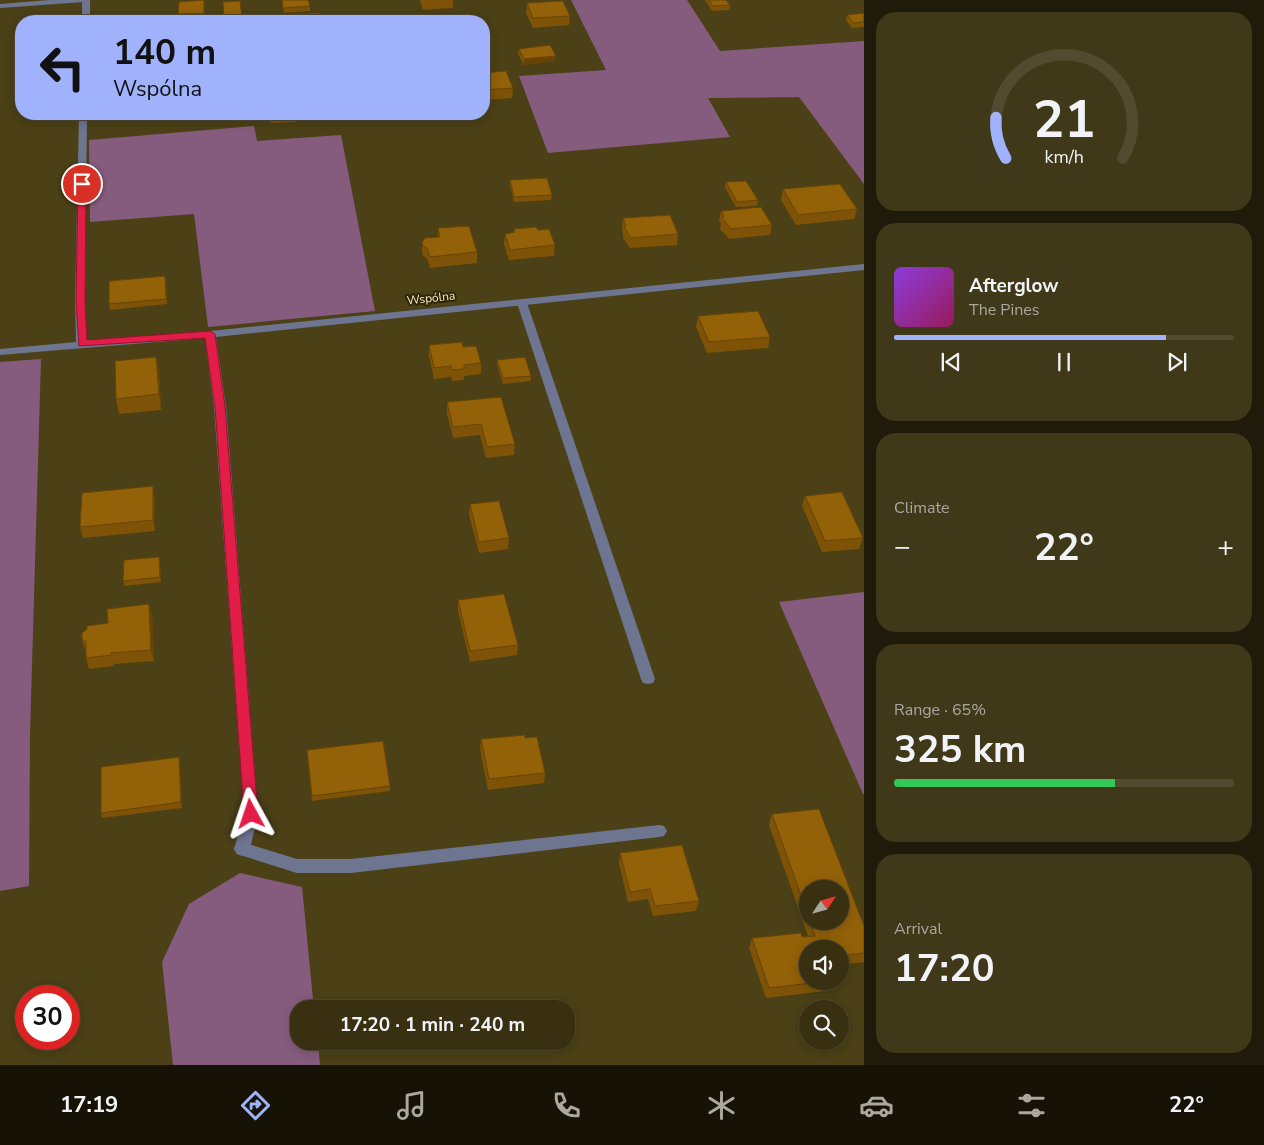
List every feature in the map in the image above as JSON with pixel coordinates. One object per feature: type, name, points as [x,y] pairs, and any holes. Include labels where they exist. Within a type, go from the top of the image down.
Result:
[{"type":"street","points":[[0,6],[85,0],[86,15]]},
{"type":"street","points":[[82,344],[80,303],[83,120]]},
{"type":"street","name":"Wspólna","points":[[0,352],[210,334],[864,267]]},
{"type":"street","points":[[522,303],[648,679]]},
{"type":"street","points":[[210,334],[220,407],[251,814],[242,849],[297,866],[351,866],[659,831]]},
{"type":"shaded area","points":[[571,0],[687,0],[720,51],[864,41],[864,184],[799,97],[708,98],[730,137],[548,153],[519,76],[606,70]]},
{"type":"shaded area","points":[[254,126],[257,141],[341,135],[375,311],[208,327],[194,214],[90,222],[89,140]]},
{"type":"shaded area","points":[[41,359],[30,733],[29,886],[0,891],[0,362]]},
{"type":"shaded area","points":[[864,592],[864,794],[863,794],[779,602]]},
{"type":"shaded area","points":[[240,873],[302,887],[313,1000],[290,1000],[290,1050],[319,1050],[320,1065],[173,1065],[162,962],[189,904]]},
{"type":"building","points":[[204,0],[204,13],[178,14],[179,2]]},
{"type":"building","points":[[282,0],[308,0],[310,6],[283,8]]},
{"type":"building","points":[[709,0],[726,0],[730,5],[713,6]]},
{"type":"building","points":[[240,1],[242,15],[224,15],[223,2]]},
{"type":"building","points":[[563,1],[570,16],[533,18],[527,3]]},
{"type":"building","points":[[320,13],[320,15],[271,15]]},
{"type":"building","points":[[864,13],[864,22],[854,23],[847,15]]},
{"type":"building","points":[[550,45],[556,56],[524,59],[519,49]]},
{"type":"building","points":[[506,71],[513,88],[490,90],[490,72]]},
{"type":"building","points":[[547,178],[552,195],[514,197],[510,180]]},
{"type":"building","points":[[746,181],[758,200],[737,202],[726,182]]},
{"type":"building","points":[[840,184],[857,209],[798,215],[783,189]]},
{"type":"building","points":[[761,207],[772,225],[731,229],[722,218],[724,216],[721,211]]},
{"type":"building","points":[[670,215],[678,234],[631,238],[624,227],[626,226],[623,218]]},
{"type":"building","points":[[469,226],[477,252],[430,257],[427,248],[423,246],[422,242],[425,238],[440,237],[438,228]]},
{"type":"building","points":[[536,227],[538,230],[549,229],[555,245],[510,250],[505,234],[515,232],[514,229]]},
{"type":"building","points":[[165,276],[166,299],[109,304],[109,281]]},
{"type":"building","points":[[758,311],[770,337],[709,342],[698,316]]},
{"type":"building","points":[[462,342],[463,347],[476,346],[481,363],[464,365],[464,369],[452,370],[451,366],[434,368],[429,345]]},
{"type":"building","points":[[156,357],[159,394],[116,399],[115,361]]},
{"type":"building","points":[[525,357],[531,376],[503,378],[497,360]]},
{"type":"building","points":[[501,397],[515,444],[487,447],[481,424],[453,427],[447,402]]},
{"type":"building","points":[[153,486],[153,520],[80,527],[82,493]]},
{"type":"building","points":[[842,492],[863,538],[825,541],[805,496]]},
{"type":"building","points":[[499,501],[509,538],[479,542],[470,504]]},
{"type":"building","points":[[159,557],[160,577],[123,581],[124,560]]},
{"type":"building","points":[[504,594],[518,645],[470,651],[458,600]]},
{"type":"building","points":[[149,604],[151,650],[111,653],[112,655],[86,658],[86,642],[82,639],[82,633],[87,629],[87,626],[108,623],[107,609]]},
{"type":"building","points":[[525,735],[525,738],[537,737],[545,773],[489,779],[481,739]]},
{"type":"building","points":[[383,741],[390,786],[312,796],[307,750]]},
{"type":"building","points":[[179,757],[181,802],[101,813],[101,767]]},
{"type":"building","points":[[819,809],[846,880],[799,880],[799,890],[772,814]]},
{"type":"building","points":[[682,845],[699,901],[655,906],[650,889],[630,892],[620,853]]},
{"type":"building","points":[[849,887],[864,926],[864,953],[849,955],[849,940],[799,940],[799,984],[769,988],[752,938],[801,933],[802,937],[815,936],[813,930],[849,930]]},
{"type":"route","points":[[82,184],[80,303],[82,344],[210,334],[220,407],[251,814]]}]
